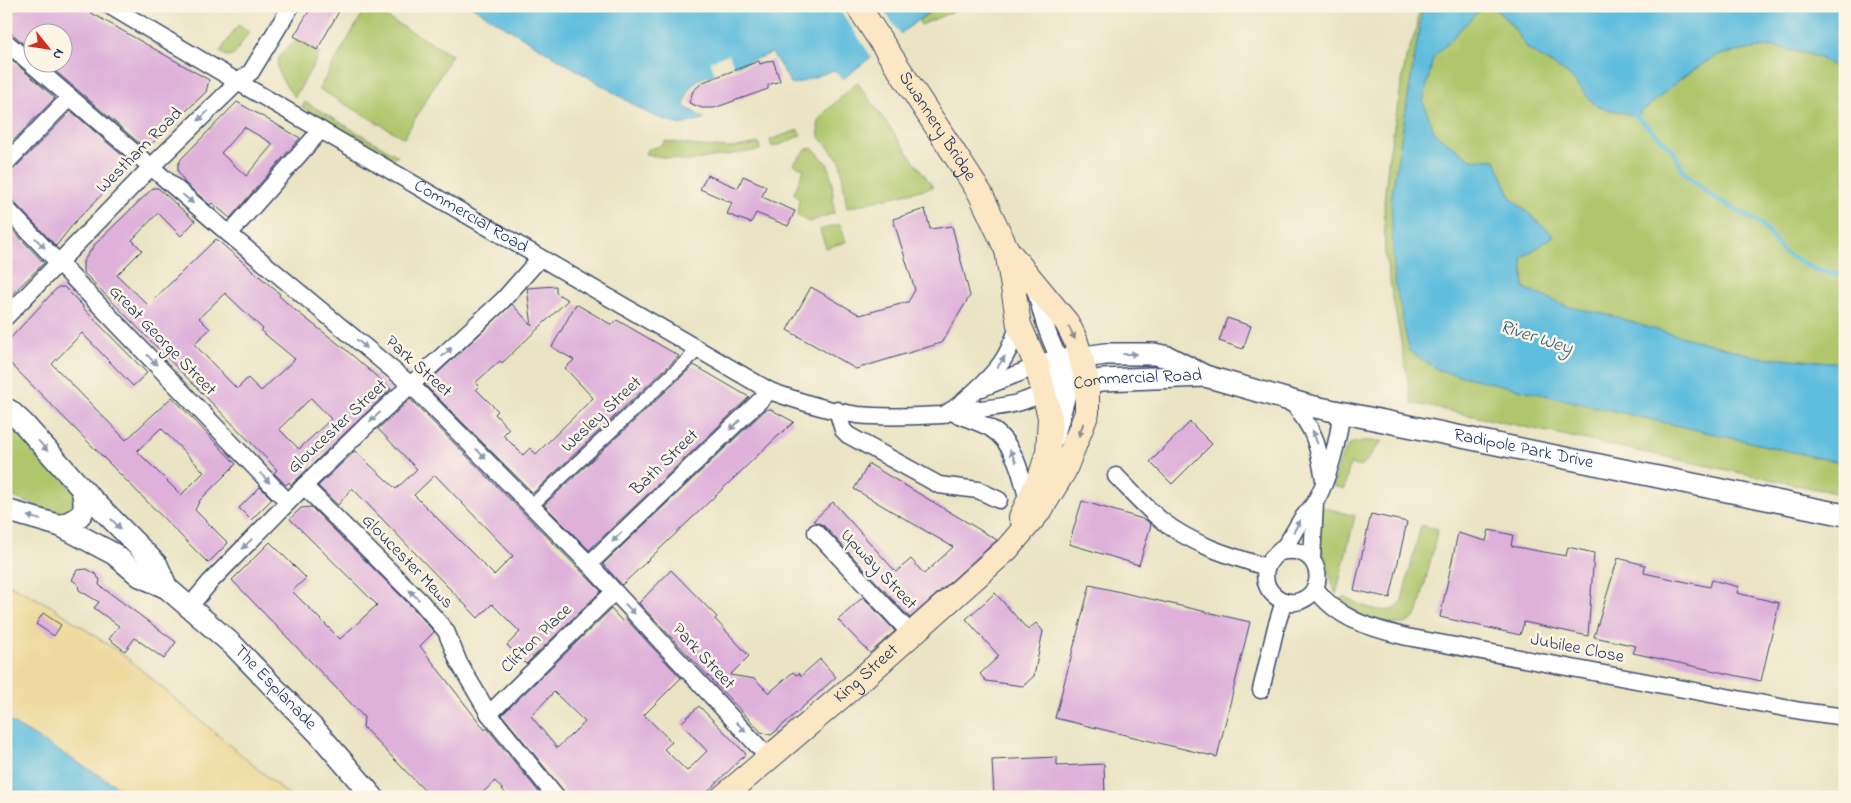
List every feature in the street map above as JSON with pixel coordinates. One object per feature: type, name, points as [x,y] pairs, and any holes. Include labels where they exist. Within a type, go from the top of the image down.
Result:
[{"type":"main road","name":"Swannery Bridge","points":[[858,6],[980,192],[1007,250],[1067,323],[1082,358],[1077,384]]},
{"type":"main road","name":"Swannery Bridge","points":[[1007,250],[1020,325],[1047,364]]},
{"type":"main road","name":"King Street","points":[[1007,549],[1040,478],[1048,452],[1050,417],[1045,392],[1047,364]]},
{"type":"main road","name":"King Street","points":[[723,797],[740,789],[769,758],[912,635],[1007,549],[1042,509],[1064,471],[1087,413],[1077,384]]},
{"type":"street","name":"Commercial Road","points":[[110,6],[698,350],[770,391],[806,404],[858,415],[942,414],[1004,408],[1045,392],[1077,384],[1136,378],[1205,376]]},
{"type":"street","name":"Westham Road","points":[[6,317],[151,167],[238,82],[251,72],[291,6]]},
{"type":"street","name":"Park Street","points":[[6,42],[229,234],[411,385],[589,564],[769,758]]},
{"type":"street","points":[[6,162],[70,97]]},
{"type":"street","points":[[229,234],[321,130]]},
{"type":"street","name":"Great George Street","points":[[6,208],[288,502]]},
{"type":"street","name":"Gloucester Street","points":[[188,607],[304,486],[503,300],[540,258]]},
{"type":"street","name":"Swannery Bridge","points":[[1034,284],[1047,330],[1047,364]]},
{"type":"street","name":"Commercial Road","points":[[950,412],[1001,363],[1020,325]]},
{"type":"street","name":"Wesley Street","points":[[531,506],[698,350]]},
{"type":"street","name":"Commercial Road","points":[[972,392],[1047,364],[1105,354],[1154,354],[1168,357],[1205,376]]},
{"type":"street","name":"Radipole Park Drive","points":[[1205,376],[1290,400],[1341,411],[1845,514]]},
{"type":"street","name":"King Street","points":[[1048,452],[1077,384]]},
{"type":"street","name":"Bath Street","points":[[589,564],[770,391]]},
{"type":"street","points":[[1290,400],[1314,433],[1324,481]]},
{"type":"street","name":"The Esplanade","points":[[8,408],[157,565],[166,588]]},
{"type":"street","points":[[837,410],[843,430],[848,435],[939,485],[978,490],[999,500]]},
{"type":"street","points":[[1281,552],[1301,519],[1315,502],[1324,481],[1340,432],[1341,411]]},
{"type":"street","points":[[950,412],[990,428],[1003,440],[1013,454],[1023,480],[1028,502]]},
{"type":"street","points":[[1116,476],[1161,520],[1181,533],[1221,553],[1266,567]]},
{"type":"street","name":"Gloucester Mews","points":[[304,486],[421,602],[446,631],[460,663],[489,714],[556,797]]},
{"type":"street","points":[[61,526],[74,520],[81,514],[85,505],[82,488]]},
{"type":"street","points":[[1312,559],[1298,550],[1290,550],[1275,555],[1266,567],[1266,584],[1276,597],[1292,602],[1309,596],[1315,588],[1318,574],[1312,559],[1315,502]]},
{"type":"street","name":"The Esplanade","points":[[6,510],[61,526],[114,554],[140,576],[166,588],[239,652],[319,734],[373,797]]},
{"type":"street","name":"Upway Street","points":[[816,532],[912,635]]},
{"type":"street","name":"Jubilee Close","points":[[1315,588],[1325,602],[1344,615],[1361,623],[1407,637],[1801,712],[1845,717]]},
{"type":"street","name":"Clifton Place","points":[[489,714],[614,592]]},
{"type":"street","points":[[1261,690],[1284,601]]},
{"type":"green space","points":[[367,6],[452,55],[404,138],[319,89]]},
{"type":"green space","points":[[909,6],[920,20],[936,6],[966,6],[921,25]]},
{"type":"green space","points":[[1419,6],[1423,6],[1391,200],[1440,371],[1845,464],[1845,495],[1412,403],[1385,254],[1384,202],[1389,155],[1406,58],[1417,28]]},
{"type":"green space","points":[[1492,6],[1511,24],[1528,49],[1569,75],[1596,106],[1637,116],[1684,76],[1717,55],[1771,46],[1816,56],[1845,73],[1845,363],[1759,357],[1646,327],[1617,317],[1569,307],[1524,288],[1522,258],[1554,236],[1511,198],[1495,160],[1471,159],[1435,134],[1423,102],[1433,58],[1475,14]]},
{"type":"green space","points":[[238,25],[249,32],[234,55],[227,56],[220,52]]},
{"type":"green space","points":[[298,40],[320,53],[295,97],[279,74],[278,60],[288,47]]},
{"type":"green space","points":[[857,82],[933,187],[847,208],[840,161],[819,136],[818,125],[821,116]]},
{"type":"green space","points":[[305,102],[398,156],[392,159],[302,107]]},
{"type":"green space","points":[[798,130],[801,135],[772,147],[770,140]]},
{"type":"green space","points":[[665,141],[731,148],[759,143],[760,150],[687,161],[645,154],[647,150],[660,146]]},
{"type":"green space","points":[[813,148],[828,165],[832,181],[834,213],[809,222],[797,216],[799,199],[794,193],[804,169],[793,164],[807,149]]},
{"type":"green space","points":[[840,224],[846,242],[826,248],[820,230]]},
{"type":"green space","points":[[6,424],[13,425],[76,493],[71,507],[59,515],[6,494]]},
{"type":"green space","points":[[1358,441],[1382,441],[1361,467],[1350,464],[1344,489],[1333,486],[1342,456],[1349,446]]},
{"type":"green space","points":[[1322,507],[1355,516],[1336,594],[1317,537]]},
{"type":"green space","points":[[1421,525],[1438,529],[1418,612],[1413,619],[1408,622],[1391,624],[1361,614],[1345,603],[1341,598],[1346,597],[1362,606],[1376,610],[1394,609],[1401,604]]},
{"type":"sand","points":[[6,583],[51,606],[126,657],[291,797],[6,797]]},
{"type":"water","points":[[471,6],[936,6],[843,79],[834,70],[792,85],[772,53],[699,79],[689,89],[684,106],[705,119],[680,125],[649,114]]},
{"type":"water","name":"River Wey","points":[[1423,6],[1489,6],[1475,14],[1433,58],[1423,102],[1435,134],[1471,159],[1495,160],[1511,198],[1554,236],[1522,258],[1524,288],[1569,307],[1617,317],[1646,327],[1759,357],[1845,363],[1845,464],[1440,371],[1409,351],[1394,277],[1391,200]]},
{"type":"water","points":[[1492,6],[1845,6],[1845,73],[1816,56],[1771,46],[1717,55],[1684,76],[1637,116],[1596,106],[1569,75],[1528,49],[1511,24]]},
{"type":"water","points":[[6,719],[135,797],[6,797]]},
{"type":"pier","points":[[837,6],[881,6],[902,37],[873,59]]},
{"type":"pier","points":[[729,54],[735,69],[716,76],[710,61]]},
{"type":"building","points":[[6,6],[79,6],[209,80],[206,92],[146,149],[57,72],[72,72],[72,22],[22,22],[22,43],[13,34],[6,32]]},
{"type":"building","points":[[312,6],[342,6],[317,50],[294,36]]},
{"type":"building","points":[[6,55],[22,69],[22,72],[25,72],[55,98],[6,148]]},
{"type":"building","points":[[773,60],[780,81],[768,85],[768,89],[714,108],[702,108],[689,103],[693,91],[703,82],[759,61],[760,64]]},
{"type":"building","points":[[237,102],[300,138],[230,218],[212,203],[210,205],[185,183],[178,171],[181,159]],"holes":[[[244,127],[273,144],[246,176],[221,153]]]},
{"type":"building","points":[[71,111],[132,164],[74,223],[56,246],[13,201],[6,198],[6,173],[13,170]]},
{"type":"building","points":[[707,175],[738,188],[743,176],[766,186],[762,197],[795,211],[788,226],[756,213],[751,223],[727,214],[732,203],[700,189]]},
{"type":"building","points":[[153,188],[158,188],[195,221],[181,236],[158,213],[132,240],[142,250],[117,275],[148,305],[216,239],[280,294],[279,296],[295,310],[345,349],[391,389],[291,485],[289,482],[286,485],[274,473],[277,470],[266,458],[83,272],[83,262],[95,244]],"holes":[[[225,293],[263,329],[261,331],[295,359],[261,391],[248,378],[237,389],[194,344],[210,329],[199,318]],[[311,398],[331,419],[299,449],[279,429]]]},
{"type":"building","points":[[925,209],[930,229],[952,226],[970,296],[941,343],[856,369],[787,330],[811,287],[860,315],[908,302],[915,290],[893,219]]},
{"type":"building","points":[[6,223],[44,263],[6,300]]},
{"type":"building","points":[[556,286],[556,293],[568,300],[502,363],[500,361],[475,383],[479,386],[476,389],[498,411],[495,414],[509,429],[503,435],[523,455],[530,448],[536,454],[593,398],[565,368],[574,360],[552,347],[576,304],[612,325],[617,320],[679,356],[533,493],[425,385],[512,304],[532,326],[527,288]]},
{"type":"building","points":[[58,287],[64,287],[147,373],[133,386],[82,333],[52,364],[126,440],[172,397],[236,464],[200,500],[195,510],[228,543],[208,563],[6,359],[6,343]],"holes":[[[161,428],[204,472],[181,495],[137,451]]]},
{"type":"building","points":[[1227,318],[1251,326],[1243,349],[1219,341]]},
{"type":"building","points":[[694,365],[749,397],[589,550],[544,505]]},
{"type":"building","points":[[410,399],[601,591],[526,664],[507,645],[520,632],[492,604],[478,618],[352,488],[338,505],[318,486],[355,451],[396,489],[417,469],[378,429]],"holes":[[[435,475],[513,556],[494,575],[414,495]]]},
{"type":"building","points":[[770,409],[794,422],[622,585],[603,564],[765,410]]},
{"type":"building","points":[[1190,422],[1212,444],[1172,484],[1150,462]]},
{"type":"building","points":[[869,464],[997,540],[910,618],[823,525],[813,521],[833,502],[896,572],[911,559],[924,574],[953,547],[854,489]]},
{"type":"building","points":[[260,487],[272,499],[251,520],[239,508]]},
{"type":"building","points":[[1082,501],[1146,520],[1151,525],[1139,565],[1069,544]]},
{"type":"building","points":[[311,507],[414,609],[434,632],[420,646],[485,730],[487,728],[543,797],[509,797],[495,781],[478,797],[438,797],[435,794],[427,793],[363,727],[364,717],[232,580],[270,542],[306,578],[292,591],[340,639],[377,605],[290,519],[301,508]]},
{"type":"building","points":[[1371,514],[1407,522],[1390,598],[1354,590]]},
{"type":"building","points":[[1489,530],[1513,535],[1511,546],[1566,556],[1568,547],[1594,553],[1588,636],[1524,622],[1520,635],[1440,617],[1458,533],[1486,541]]},
{"type":"building","points":[[1618,558],[1645,565],[1644,573],[1710,587],[1712,580],[1739,587],[1737,593],[1779,603],[1761,681],[1633,653],[1636,646],[1594,637]]},
{"type":"building","points":[[87,569],[100,579],[99,585],[176,642],[164,659],[135,638],[125,651],[109,639],[119,626],[94,608],[99,602],[79,590],[78,584],[72,580],[77,570]]},
{"type":"building","points":[[671,570],[717,617],[715,619],[749,656],[730,675],[755,679],[769,693],[793,672],[796,675],[799,673],[801,676],[820,659],[836,677],[771,735],[761,732],[639,603]]},
{"type":"building","points":[[1090,585],[1250,622],[1217,757],[1055,718]]},
{"type":"building","points":[[995,593],[1028,630],[1036,623],[1043,631],[1034,676],[1023,686],[986,681],[980,674],[999,656],[966,619]]},
{"type":"building","points":[[863,597],[895,631],[870,653],[838,620]]},
{"type":"building","points":[[611,609],[622,621],[625,618],[681,678],[644,715],[672,742],[664,749],[687,771],[707,751],[681,723],[699,706],[746,754],[702,797],[566,797],[564,791],[502,715]],"holes":[[[554,692],[585,722],[557,748],[531,716]]]},
{"type":"building","points":[[43,613],[61,625],[54,636],[36,624]]},
{"type":"building","points":[[1057,757],[1057,766],[1104,764],[1105,797],[994,797],[992,760]]},
{"type":"waterway","points":[[1632,112],[1672,149],[1685,174],[1713,197],[1761,224],[1784,253],[1812,268],[1845,277]]}]
